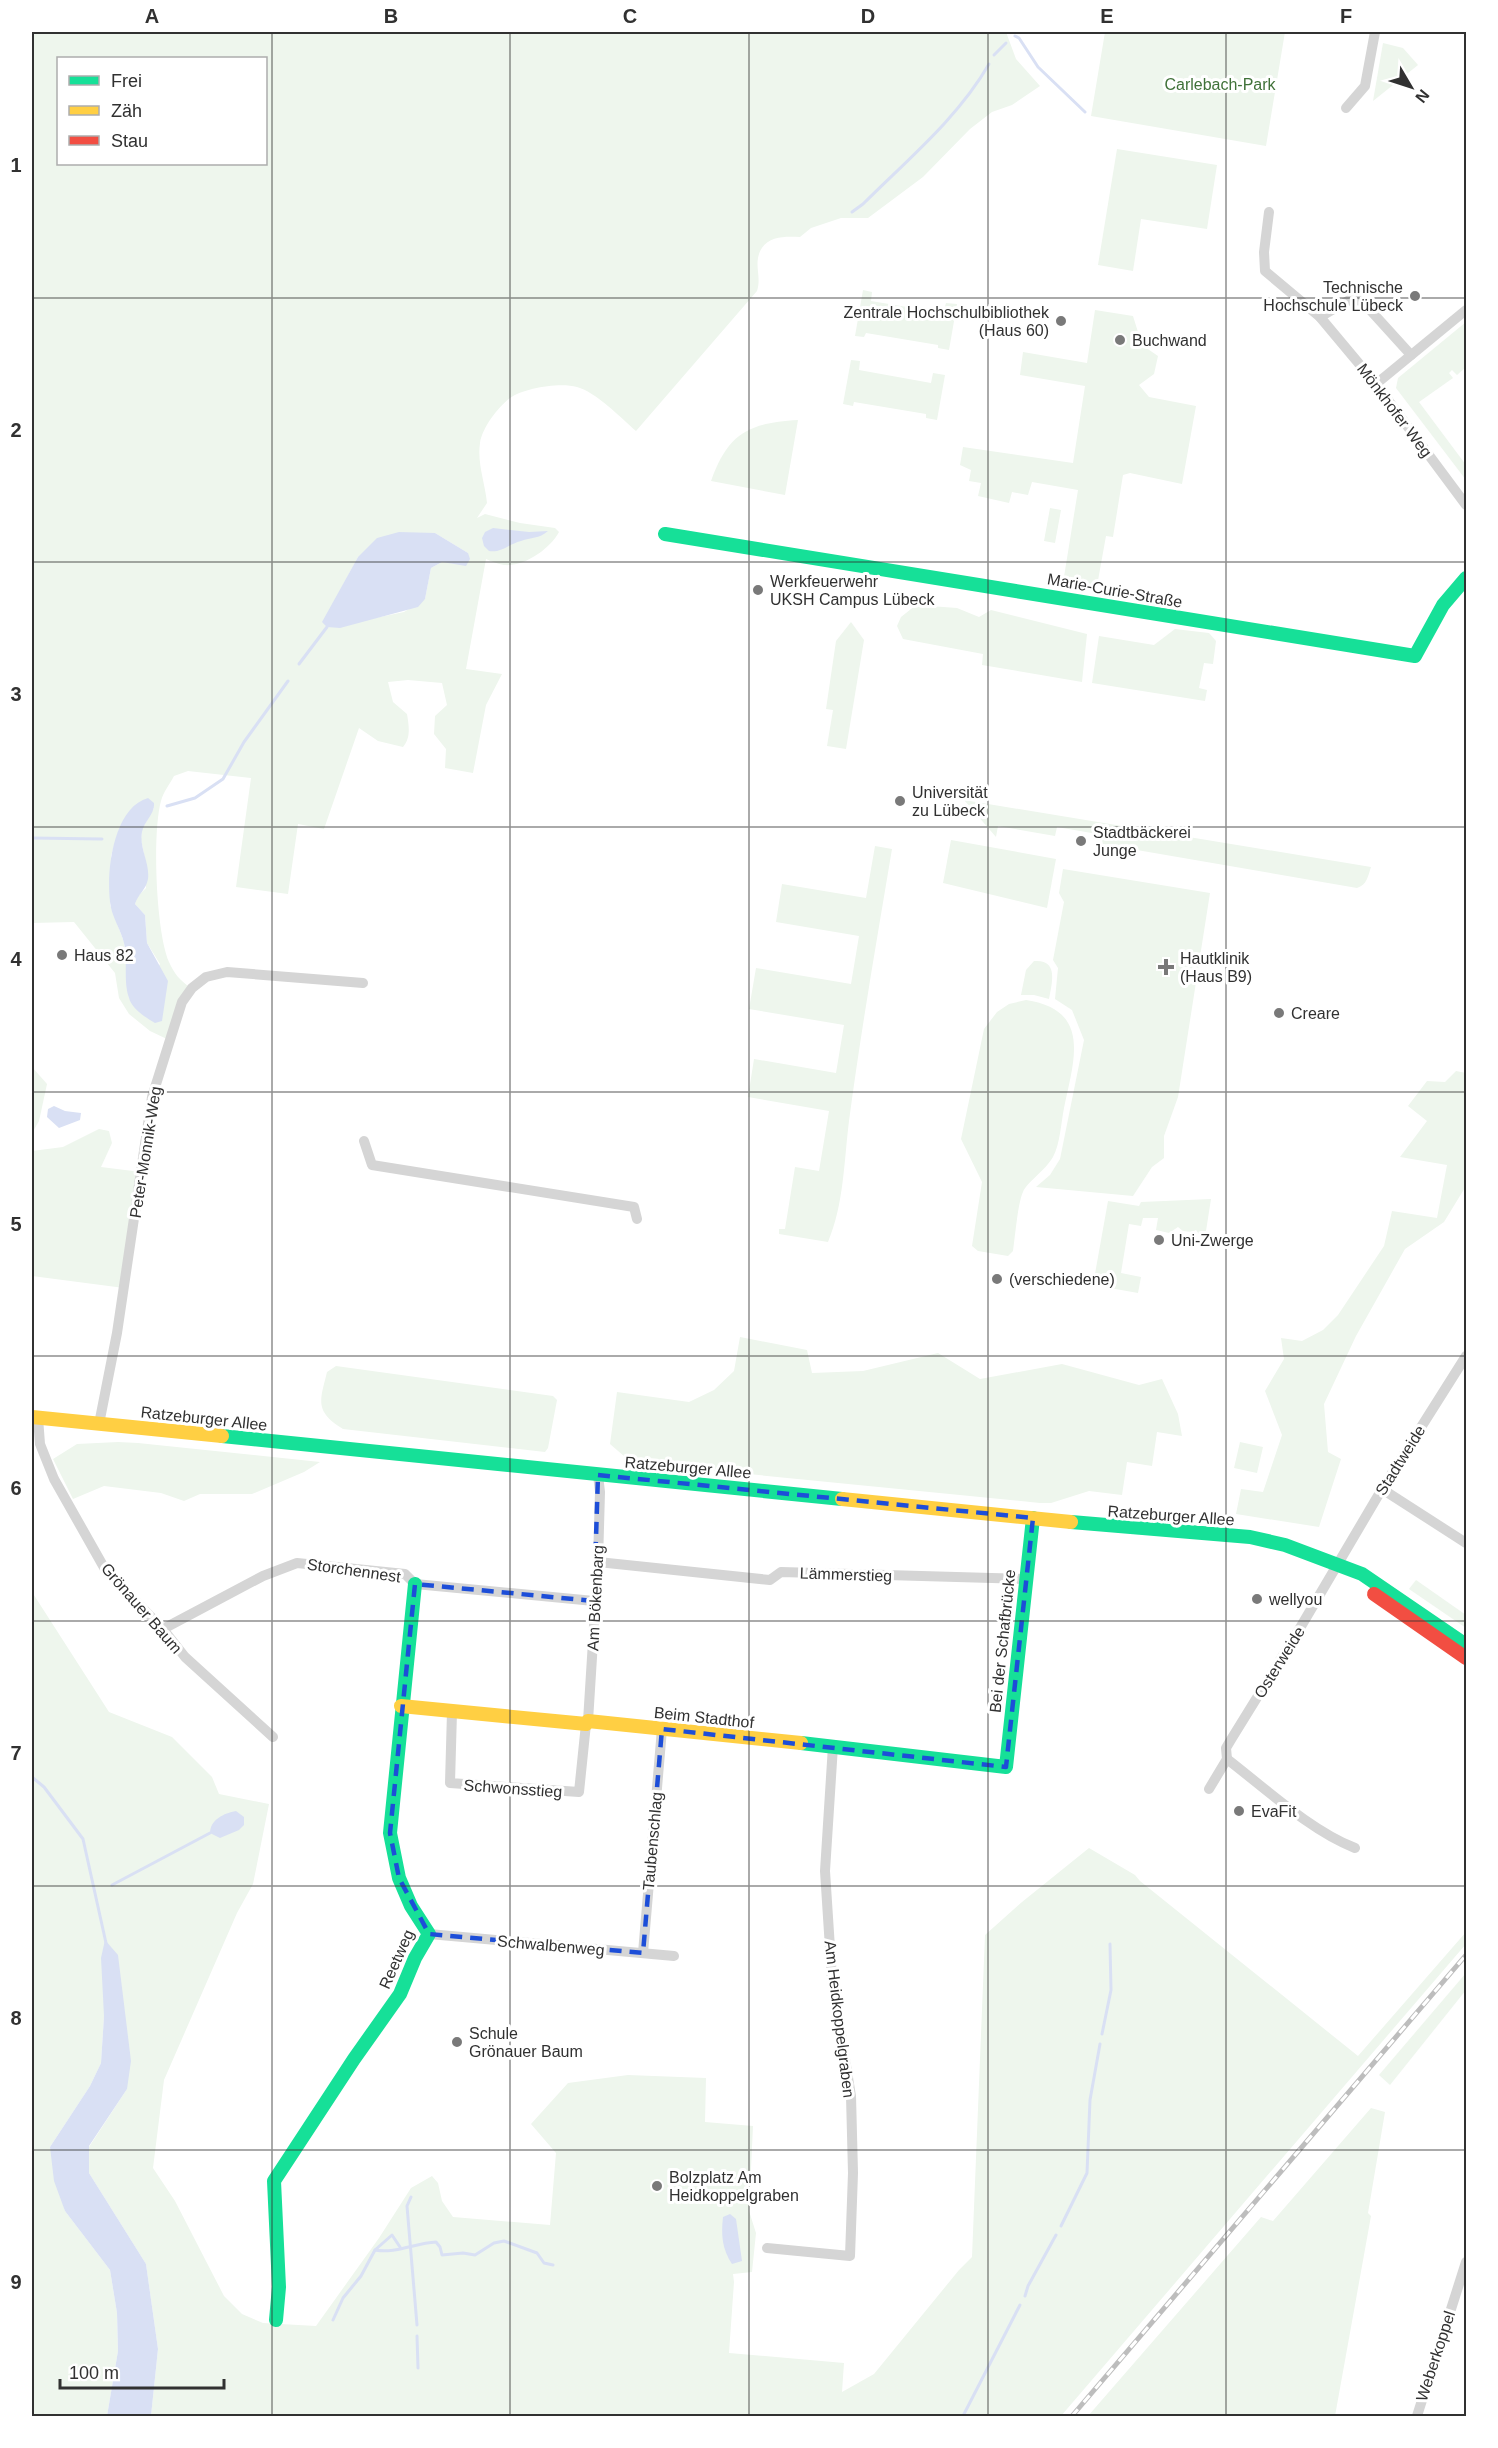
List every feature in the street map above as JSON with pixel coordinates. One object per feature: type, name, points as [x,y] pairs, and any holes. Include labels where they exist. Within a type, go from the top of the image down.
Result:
[{"type":"street","points":[[1346,108],[1365,86],[1375,32]]},
{"type":"street","name":"Mönkhofer Weg","points":[[1269,212],[1264,252],[1265,271],[1320,317],[1376,384],[1467,505]]},
{"type":"street","points":[[1320,317],[1351,300],[1362,301],[1410,355]]},
{"type":"street","points":[[1376,384],[1467,310]]},
{"type":"street","name":"Marie-Curie-Straße","points":[[665,534],[1414,656],[1429,625],[1450,592],[1467,578]]},
{"type":"street","name":"Peter-Monnik-Weg","points":[[99,1424],[117,1333],[152,1097],[182,1002],[192,988],[206,976],[226,972],[363,983]]},
{"type":"street","points":[[364,1141],[372,1165],[634,1207],[637,1219]]},
{"type":"street","name":"Stadtweide","points":[[1336,1565],[1454,1373],[1467,1356]]},
{"type":"street","name":"Ratzeburger Allee","points":[[35,1418],[1033,1518],[1250,1537],[1285,1545],[1362,1574],[1467,1645]]},
{"type":"street","name":"Grönauer Baum","points":[[35,1418],[40,1444],[54,1479],[106,1571],[163,1629],[185,1657],[273,1737]]},
{"type":"street","name":"Am Bökenbarg","points":[[587,1722],[598,1562],[600,1492],[598,1475]]},
{"type":"street","points":[[1382,1489],[1467,1543]]},
{"type":"street","name":"Bei der Schafbrücke","points":[[1006,1767],[1033,1518]]},
{"type":"street","name":"Lämmerstieg","points":[[598,1562],[770,1580],[781,1572],[1025,1579]]},
{"type":"street","name":"Storchennest","points":[[163,1629],[263,1576],[297,1563],[405,1574],[415,1584],[594,1601]]},
{"type":"street","name":"Ratzeburger Allee","points":[[1336,1565],[1356,1582],[1467,1658]]},
{"type":"street","name":"Osterweide","points":[[1209,1789],[1227,1759],[1226,1748],[1336,1565]]},
{"type":"street","name":"Reetweg","points":[[276,2320],[279,2287],[274,2181],[354,2059],[400,1994],[415,1958],[429,1934],[411,1906],[399,1878],[390,1833],[415,1584]]},
{"type":"street","name":"Beim Stadthof","points":[[401,1706],[833,1746],[1006,1767]]},
{"type":"street","name":"Schwonsstieg","points":[[452,1712],[450,1783],[579,1792],[587,1722]]},
{"type":"street","name":"Taubenschlag","points":[[643,1953],[662,1729]]},
{"type":"street","name":"Am Heidkoppelgraben","points":[[767,2248],[850,2256],[853,2173],[851,2096],[832,1979],[825,1871],[833,1746]]},
{"type":"street","points":[[1227,1759],[1321,1831],[1355,1848]]},
{"type":"street","name":"Schwalbenweg","points":[[429,1934],[674,1956]]},
{"type":"street","name":"Weberkoppel","points":[[1417,2416],[1467,2262]]},
{"type":"highlighted area","points":[[598,1475],[1033,1518],[1006,1767],[662,1729],[643,1953],[429,1934],[399,1878],[390,1833],[415,1584],[594,1601]]},
{"type":"green space","points":[[32,32],[1006,32],[1016,59],[1040,86],[1012,105],[992,112],[970,129],[923,177],[868,218],[841,218],[811,228],[800,237],[780,237],[764,245],[758,258],[757,291],[636,431],[592,394],[577,387],[561,385],[516,394],[505,402],[491,418],[481,437],[479,450],[487,503],[477,518],[485,514],[520,523],[555,528],[559,532],[536,556],[520,563],[504,565],[486,559],[466,669],[502,674],[486,705],[473,773],[445,768],[446,749],[434,734],[435,716],[447,705],[442,683],[408,680],[388,682],[393,702],[407,714],[409,732],[406,743],[403,747],[378,741],[359,728],[324,829],[298,824],[288,894],[236,887],[251,778],[188,771],[174,776],[162,798],[158,816],[156,858],[158,907],[169,962],[183,982],[190,987],[169,1040],[150,1031],[129,1014],[119,998],[115,973],[74,922],[32,923]],"holes":[[[435,533],[468,553],[465,565],[442,562],[431,568],[425,599],[404,612],[375,618],[336,598],[358,557]],[[154,808],[142,829],[146,888],[137,897],[135,904],[145,915],[147,943],[160,964],[129,999],[124,942],[110,905],[111,856],[120,826]]]},
{"type":"green space","name":"Carlebach-Park","points":[[1105,32],[1285,32],[1266,146],[1091,116]]},
{"type":"green space","points":[[1383,43],[1403,48],[1418,65],[1373,101]]},
{"type":"green space","points":[[1117,149],[1217,165],[1207,229],[1141,219],[1133,271],[1098,265]]},
{"type":"green space","points":[[863,290],[872,292],[871,301],[943,313],[946,303],[957,304],[949,350],[938,348],[938,345],[866,333],[864,337],[855,336]]},
{"type":"green space","points":[[1095,310],[1133,316],[1142,345],[1158,356],[1154,374],[1139,385],[1149,397],[1196,406],[1182,484],[1130,473],[1123,475],[1113,537],[1106,536],[1097,586],[1094,589],[1063,583],[1078,490],[1032,482],[1028,495],[1012,492],[1009,503],[978,496],[981,483],[969,481],[971,470],[960,465],[963,447],[1073,463],[1085,386],[1020,375],[1023,352],[1087,363]]},
{"type":"green space","points":[[1466,322],[1466,367],[1457,375],[1452,370],[1449,373],[1453,378],[1419,402],[1466,465],[1466,480],[1396,388],[1398,378]]},
{"type":"green space","points":[[851,360],[860,361],[859,370],[931,383],[933,373],[945,375],[937,420],[926,418],[926,414],[854,402],[853,406],[843,404]]},
{"type":"green space","points":[[798,420],[785,495],[711,481],[725,452],[742,434],[766,424]]},
{"type":"green space","points":[[1050,508],[1061,510],[1055,543],[1044,541]]},
{"type":"green space","points":[[916,605],[957,608],[979,617],[991,610],[1087,634],[1082,682],[982,665],[983,654],[903,639],[897,626],[901,617]]},
{"type":"green space","points":[[851,622],[864,640],[846,749],[827,746],[833,710],[826,709],[836,641]]},
{"type":"green space","points":[[1175,629],[1209,633],[1216,641],[1213,664],[1204,663],[1199,688],[1207,690],[1205,701],[1092,683],[1099,636],[1154,645]]},
{"type":"green space","points":[[964,800],[1371,867],[1365,882],[1357,888],[1102,844],[1103,835],[1057,827],[1055,836],[998,826],[996,837]]},
{"type":"green space","points":[[951,840],[1056,859],[1047,908],[943,883]]},
{"type":"green space","points":[[875,846],[892,849],[859,1053],[837,1213],[828,1242],[779,1234],[779,1229],[785,1229],[795,1167],[819,1171],[829,1111],[748,1097],[754,1059],[836,1073],[844,1025],[749,1009],[756,968],[851,984],[859,936],[776,922],[782,884],[866,898]]},
{"type":"green space","points":[[1063,869],[1210,893],[1178,1097],[1164,1136],[1164,1158],[1152,1167],[1133,1196],[1036,1187],[1050,1175],[1060,1159],[1084,1040],[1072,1010],[1055,999],[1058,968],[1053,960],[1064,902],[1059,893]]},
{"type":"green space","points":[[1034,961],[1042,961],[1051,968],[1049,999],[1034,995],[1021,995],[1026,970]]},
{"type":"green space","points":[[1026,1000],[1047,1006],[1061,1014],[1070,1026],[1074,1040],[1074,1055],[1059,1140],[1050,1162],[1023,1192],[1013,1251],[1008,1256],[978,1251],[972,1246],[982,1182],[961,1139],[984,1029],[997,1012],[1009,1004]]},
{"type":"green space","points":[[32,1067],[47,1084],[39,1121],[32,1133]]},
{"type":"green space","points":[[1456,1071],[1466,1073],[1466,1186],[1444,1222],[1405,1249],[1356,1336],[1324,1404],[1328,1452],[1341,1459],[1319,1527],[1236,1514],[1241,1489],[1263,1492],[1282,1435],[1265,1391],[1284,1359],[1281,1338],[1302,1341],[1323,1330],[1338,1315],[1384,1246],[1392,1211],[1437,1218],[1447,1165],[1400,1157],[1427,1121],[1408,1106],[1427,1081],[1445,1082]]},
{"type":"green space","points":[[99,1129],[109,1131],[112,1143],[101,1167],[141,1172],[124,1288],[32,1276],[32,1151],[63,1147]]},
{"type":"green space","points":[[1211,1199],[1206,1231],[1201,1237],[1196,1230],[1183,1231],[1178,1227],[1169,1233],[1156,1230],[1158,1218],[1143,1218],[1141,1226],[1129,1224],[1121,1273],[1141,1277],[1138,1293],[1093,1285],[1108,1201],[1139,1206],[1141,1202]]},
{"type":"green space","points":[[740,1337],[807,1350],[812,1373],[863,1371],[938,1353],[980,1379],[1062,1364],[1139,1385],[1162,1379],[1178,1414],[1182,1436],[1157,1432],[1152,1466],[1127,1462],[1122,1495],[1089,1491],[1051,1503],[637,1463],[625,1457],[610,1444],[617,1392],[689,1402],[714,1390],[734,1371]]},
{"type":"green space","points":[[336,1366],[553,1396],[557,1400],[548,1448],[545,1452],[343,1429],[327,1417],[323,1411],[321,1398],[327,1372]]},
{"type":"green space","points":[[118,1442],[320,1462],[304,1472],[252,1494],[200,1494],[184,1501],[161,1493],[104,1486],[73,1499],[53,1459],[77,1444]]},
{"type":"green space","points":[[1240,1442],[1263,1447],[1257,1473],[1234,1468]]},
{"type":"green space","points":[[1416,1580],[1466,1615],[1466,1628],[1409,1589]]},
{"type":"green space","points":[[32,1592],[109,1712],[172,1737],[212,1777],[219,1794],[269,1804],[253,1884],[237,1913],[164,2080],[153,2168],[175,2201],[224,2296],[242,2314],[263,2323],[316,2326],[379,2238],[411,2188],[432,2176],[438,2183],[442,2201],[453,2217],[550,2225],[556,2153],[531,2124],[568,2083],[628,2075],[706,2078],[705,2122],[753,2126],[749,2211],[756,2233],[752,2272],[733,2274],[729,2353],[844,2363],[842,2392],[874,2374],[972,2257],[985,1935],[1089,1848],[1135,1875],[1358,2056],[1466,1932],[1466,1944],[1061,2416],[151,2416],[158,2349],[146,2264],[89,2173],[89,2147],[127,2089],[104,2016],[101,2063],[90,2086],[50,2147],[65,2211],[110,2270],[117,2313],[118,2351],[107,2416],[32,2416]]},
{"type":"green space","points":[[1466,1973],[1466,1990],[1390,2085],[1379,2075]]},
{"type":"green space","points":[[1371,2108],[1385,2112],[1368,2213],[1371,2216],[1335,2416],[1088,2416],[1261,2217],[1273,2221]]},
{"type":"water","points":[[493,528],[529,532],[548,531],[501,550],[489,551],[484,546],[482,538],[485,532]]},
{"type":"water","points":[[399,532],[435,533],[468,553],[470,559],[466,566],[442,562],[431,568],[425,599],[418,607],[340,628],[327,627],[322,622],[358,557],[377,538]]},
{"type":"water","points":[[148,798],[154,803],[154,807],[143,828],[141,838],[148,879],[135,904],[145,915],[147,943],[168,981],[162,1021],[155,1023],[136,1009],[129,998],[126,985],[124,943],[112,912],[109,895],[111,862],[119,829],[126,815],[136,804]]},
{"type":"water","points":[[54,1106],[65,1111],[81,1113],[80,1120],[59,1128],[47,1117],[48,1109]]},
{"type":"water","points":[[236,1811],[244,1817],[244,1825],[239,1830],[220,1838],[210,1833],[212,1824],[218,1818]]},
{"type":"water","points":[[105,1940],[118,1955],[131,2061],[127,2089],[89,2146],[89,2173],[146,2264],[158,2349],[151,2416],[107,2416],[118,2351],[117,2313],[110,2270],[65,2211],[54,2181],[50,2147],[90,2086],[101,2063],[104,2016],[101,1958]]},
{"type":"water","points":[[730,2214],[736,2219],[742,2261],[732,2264],[726,2253],[722,2236],[723,2217]]},
{"type":"waterway","points":[[1015,36],[1019,38],[1038,67],[1085,112]]},
{"type":"waterway","points":[[994,55],[1006,43]]},
{"type":"waterway","points":[[852,212],[914,155],[947,120],[989,64]]},
{"type":"waterway","points":[[299,664],[327,627]]},
{"type":"waterway","points":[[167,806],[195,798],[223,779],[244,742],[288,681]]},
{"type":"waterway","points":[[32,838],[102,839]]},
{"type":"waterway","points":[[32,1777],[44,1787],[83,1839],[106,1943]]},
{"type":"waterway","points":[[112,1885],[210,1833]]},
{"type":"waterway","points":[[1102,2034],[1111,1990],[1110,1944]]},
{"type":"waterway","points":[[1061,2226],[1087,2173],[1090,2100],[1100,2044]]},
{"type":"waterway","points":[[411,2197],[407,2206],[417,2325]]},
{"type":"waterway","points":[[333,2320],[343,2298],[361,2276],[375,2250],[392,2235],[400,2247]]},
{"type":"waterway","points":[[1025,2296],[1028,2286],[1056,2235]]},
{"type":"waterway","points":[[375,2250],[390,2251],[436,2242],[442,2255],[463,2253],[475,2255],[494,2243],[504,2241],[537,2253],[544,2263],[553,2265]]},
{"type":"waterway","points":[[963,2416],[1020,2305]]},
{"type":"waterway","points":[[417,2336],[418,2368]]},
{"type":"railway","points":[[1072,2416],[1466,1955]]},
{"type":"traffic: fast","points":[[665,534],[1415,656],[1443,605],[1466,578]]},
{"type":"traffic: fast","points":[[222,1436],[842,1499]]},
{"type":"traffic: fast","points":[[801,1743],[1006,1767],[1033,1518]]},
{"type":"traffic: fast","points":[[1071,1522],[1250,1537],[1285,1545],[1362,1574],[1466,1645]]},
{"type":"traffic: fast","points":[[276,2320],[279,2287],[274,2181],[354,2059],[400,1994],[415,1958],[429,1934],[411,1906],[399,1878],[390,1833],[415,1584]]},
{"type":"traffic: slow","points":[[32,1417],[222,1436]]},
{"type":"traffic: slow","points":[[842,1499],[1071,1522]]},
{"type":"traffic: slow","points":[[401,1706],[586,1724],[588,1721],[801,1743]]},
{"type":"traffic: jam","points":[[1374,1594],[1466,1658]]},
{"type":"place","name":"Technische Hochschule Lübeck","points":[[1415,296]]},
{"type":"place","name":"Zentrale Hochschulbibliothek (Haus 60)","points":[[1061,321]]},
{"type":"place","name":"Buchwand","points":[[1120,340]]},
{"type":"place","name":"Werkfeuerwehr UKSH Campus Lübeck","points":[[758,590]]},
{"type":"place","name":"Universität zu Lübeck","points":[[900,801]]},
{"type":"place","name":"Stadtbäckerei Junge","points":[[1081,841]]},
{"type":"place","name":"Haus 82","points":[[62,955]]},
{"type":"place","name":"Hautklinik (Haus B9)","points":[[1166,967]]},
{"type":"place","name":"Creare","points":[[1279,1013]]},
{"type":"place","name":"Uni-Zwerge","points":[[1159,1240]]},
{"type":"place","name":"(verschiedene)","points":[[997,1279]]},
{"type":"place","name":"wellyou","points":[[1257,1599]]},
{"type":"place","name":"EvaFit","points":[[1239,1811]]},
{"type":"place","name":"Schule Grönauer Baum","points":[[457,2042]]},
{"type":"place","name":"Bolzplatz Am Heidkoppelgraben","points":[[657,2186]]}]
